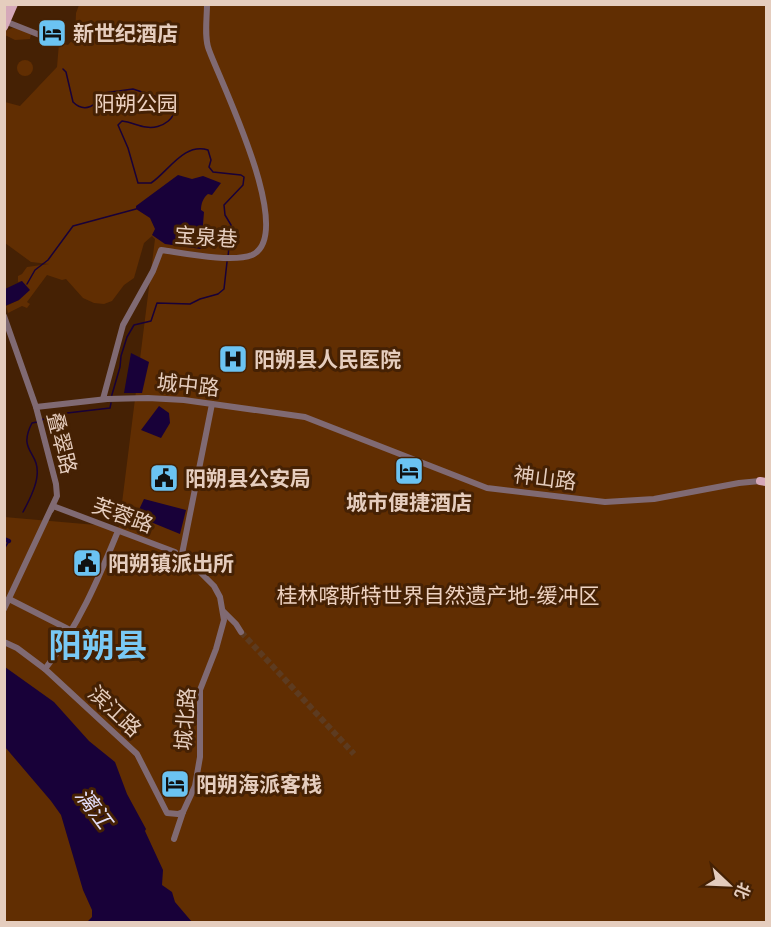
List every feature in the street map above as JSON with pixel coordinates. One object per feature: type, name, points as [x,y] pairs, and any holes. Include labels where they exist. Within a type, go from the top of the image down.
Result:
[{"type":"main road","points":[[4,12],[8,4]]},
{"type":"main road","points":[[6,24],[14,4]]},
{"type":"street","points":[[202,4],[207,16]]},
{"type":"street","name":"宝泉巷","points":[[105,399],[123,325],[153,271],[161,250],[239,258],[253,254],[266,237],[263,193],[208,48],[207,4]]},
{"type":"street","points":[[6,24],[50,39]]},
{"type":"street","name":"叠翠路","points":[[4,316],[36,406],[57,484],[57,496],[53,506],[4,609]]},
{"type":"street","name":"城中路","points":[[36,406],[105,399],[148,398],[305,417],[334,428]]},
{"type":"street","points":[[172,560],[178,553],[212,404]]},
{"type":"street","name":"神山路","points":[[334,428],[487,488],[618,502],[672,497],[719,486],[764,482]]},
{"type":"street","points":[[4,609],[53,506],[178,553],[214,585],[224,612],[241,632]]},
{"type":"street","name":"芙蓉路","points":[[53,506],[178,553]]},
{"type":"street","points":[[45,669],[72,631],[118,531]]},
{"type":"street","points":[[9,599],[72,631]]},
{"type":"street","name":"城北路","points":[[174,839],[195,786],[200,757],[200,690],[224,626],[224,612]]},
{"type":"street","name":"滨江路","points":[[4,642],[17,648],[45,669],[137,754],[167,813],[183,812]]},
{"type":"green space","name":"桂林喀斯特世界自然遗产地-缓冲区","points":[[79,5],[766,5],[766,922],[5,922],[4,517],[119,527],[155,239],[152,236],[144,243],[134,278],[124,285],[112,301],[104,304],[94,303],[83,298],[66,279],[62,280],[47,275],[27,302],[30,304],[27,308],[22,306],[8,313],[6,306],[19,300],[22,281],[18,282],[18,276],[27,267],[49,264],[31,262],[5,243],[5,102],[20,106],[57,67],[59,43],[68,45],[75,37],[76,13]]},
{"type":"green space","points":[[12,28],[23,29],[31,34],[30,39],[15,40],[5,35],[5,31]]},
{"type":"green space","points":[[25,60],[31,62],[33,68],[31,74],[25,76],[19,74],[17,68],[19,62]]},
{"type":"water","points":[[178,175],[192,179],[203,176],[221,183],[212,195],[206,196],[202,203],[201,210],[204,212],[201,249],[165,244],[152,235],[155,229],[150,218],[136,209],[136,206]]},
{"type":"water","points":[[22,281],[30,290],[19,300],[5,306],[5,289]]},
{"type":"water","points":[[131,353],[149,362],[142,393],[124,393]]},
{"type":"water","points":[[159,406],[169,413],[170,423],[161,438],[141,430]]},
{"type":"water","points":[[144,499],[186,510],[180,534],[136,516]]},
{"type":"water","name":"漓江","points":[[5,667],[54,702],[89,741],[115,762],[127,794],[146,829],[163,870],[162,885],[172,892],[175,902],[192,922],[87,922],[92,917],[92,910],[83,890],[61,815],[5,747]]},
{"type":"waterway","points":[[63,69],[66,72],[73,102],[77,106],[86,108],[98,101],[104,93],[133,89],[172,102],[174,113],[163,124],[146,127],[122,121],[118,125],[128,148],[138,183],[151,183],[184,154],[199,149],[208,150],[211,160],[209,167],[213,172],[244,177],[243,185],[224,205],[225,215],[231,225],[228,257]]},
{"type":"waterway","points":[[27,284],[35,270],[48,260],[73,226],[136,209]]},
{"type":"waterway","points":[[111,398],[121,356],[127,337],[134,325],[151,321],[157,303],[190,304],[218,294],[224,289],[227,262]]},
{"type":"waterway","points":[[42,420],[50,415],[110,408],[111,403]]},
{"type":"waterway","points":[[23,512],[36,481],[37,468],[27,440],[32,423],[37,422]]},
{"type":"waterway","points":[[4,539],[9,541]]},
{"type":"waterway","points":[[4,549],[9,541]]},
{"type":"tunnel","points":[[241,632],[354,754]]},
{"type":"place","name":"新世纪酒店","points":[[52,33]]},
{"type":"place","name":"阳朔县人民医院","points":[[233,359]]},
{"type":"place","name":"城市便捷酒店","points":[[409,471]]},
{"type":"place","name":"阳朔县公安局","points":[[164,478]]},
{"type":"place","name":"阳朔镇派出所","points":[[87,563]]},
{"type":"place","name":"阳朔海派客栈","points":[[175,784]]},
{"type":"district","name":"阳朔县","points":[[98,645]]},
{"type":"park label","name":"阳朔公园","points":[[136,103]]}]
